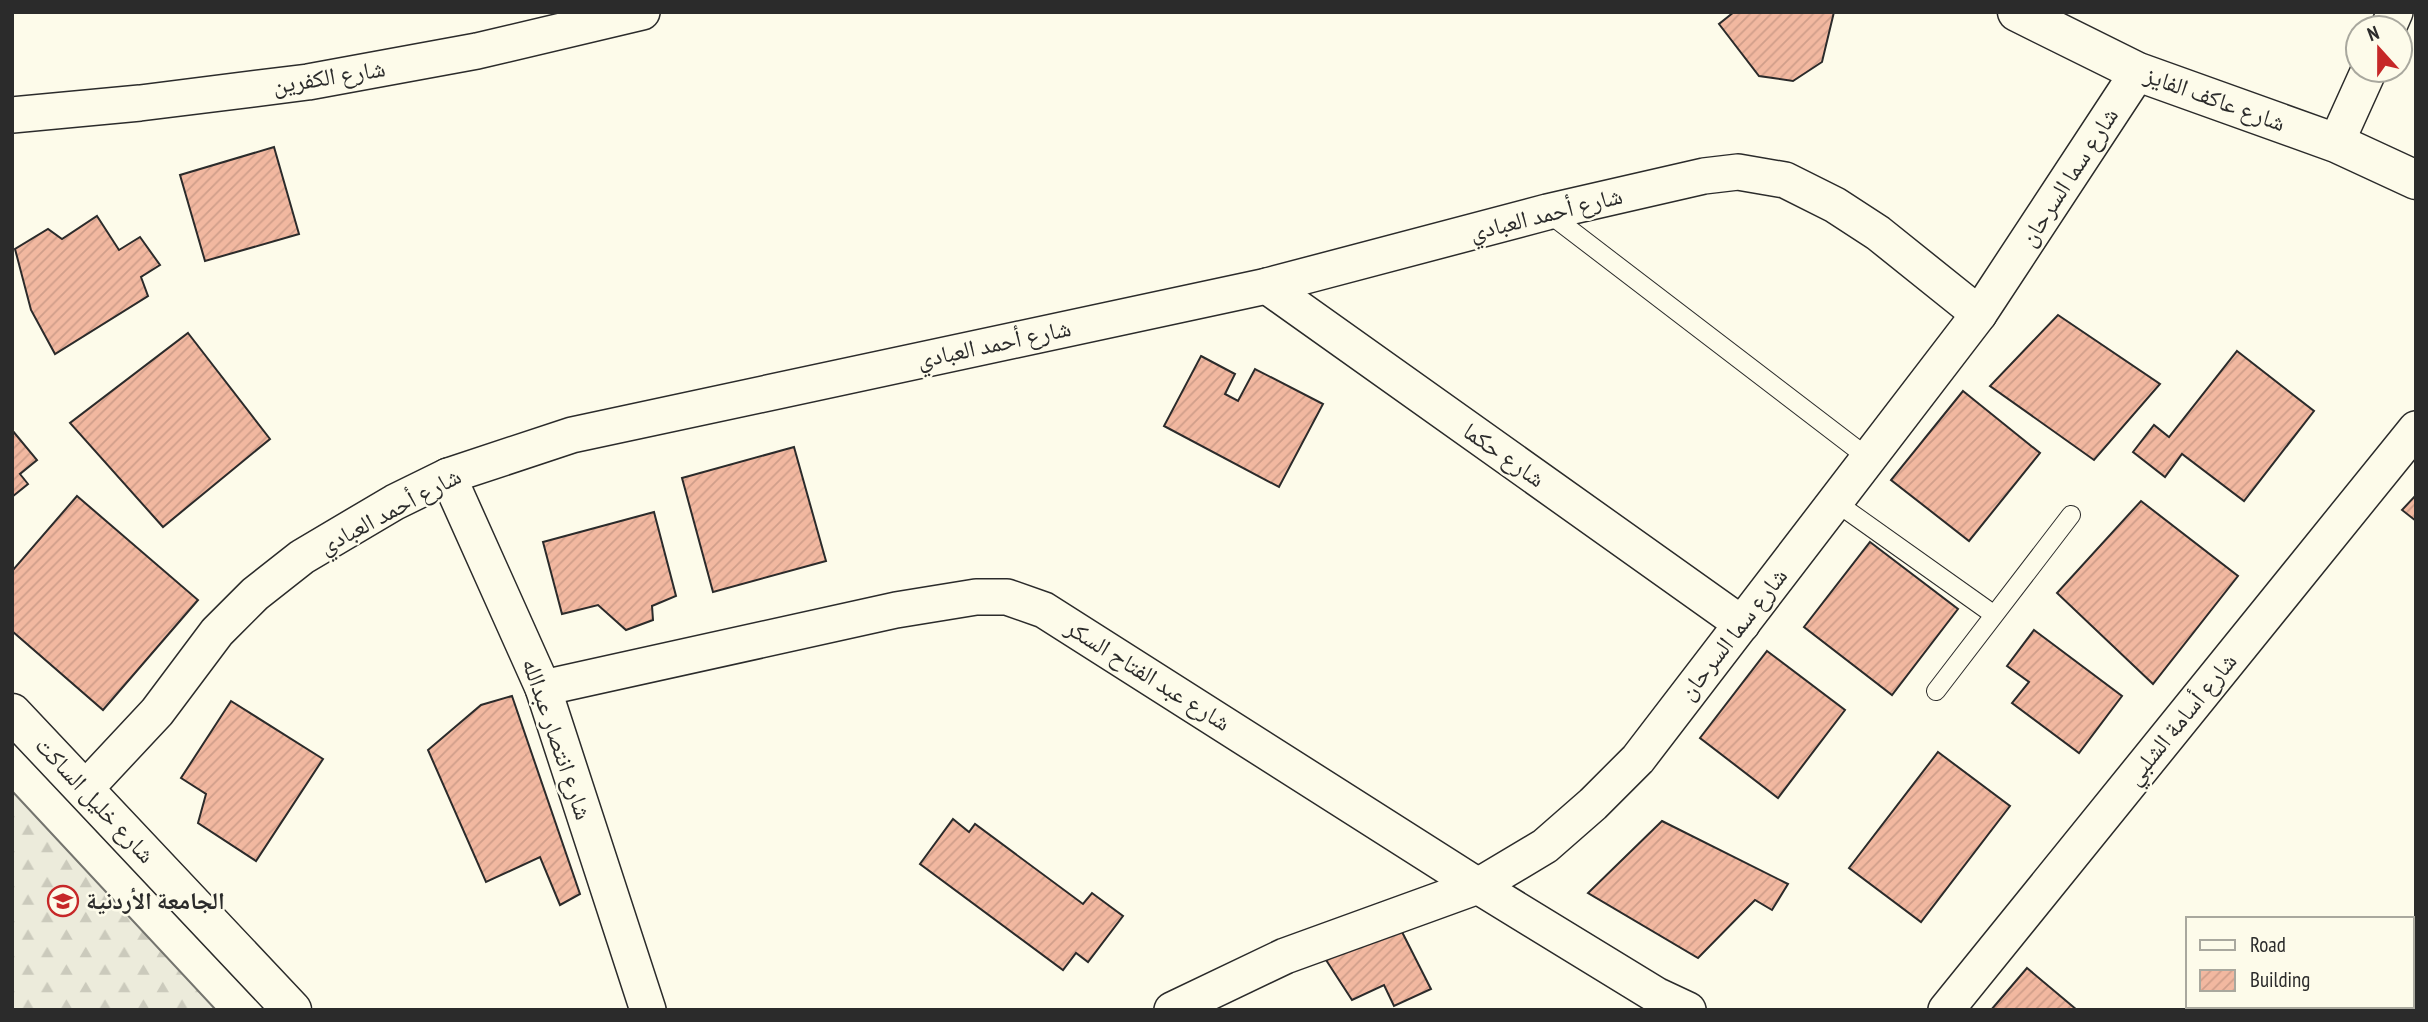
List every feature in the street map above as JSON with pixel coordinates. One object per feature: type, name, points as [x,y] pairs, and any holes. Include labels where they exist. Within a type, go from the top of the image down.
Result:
[{"type":"main road","name":"شارع عاكف الفايز","points":[[2017,12],[2138,72],[2336,143],[2416,180]]},
{"type":"main road","name":"شارع خليل الساكت","points":[[12,713],[292,1010]]},
{"type":"street","name":"شارع الكفرين","points":[[12,115],[140,103],[308,82],[477,51],[642,12]]},
{"type":"street","name":"شارع سما السرحان","points":[[1172,1010],[1285,957],[1478,886],[1545,846],[1593,804],[1638,759],[1979,314],[2138,72]]},
{"type":"street","points":[[2336,143],[2363,84]]},
{"type":"street","name":"شارع أحمد العبادي","points":[[85,789],[157,712],[216,632],[255,594],[302,557],[395,502],[448,476],[572,435],[1267,286],[1547,212],[1704,176],[1738,172],[1785,180],[1835,205],[1878,233],[1979,314]]},
{"type":"street","name":"شارع حكما","points":[[1267,286],[1742,624]]},
{"type":"street","name":"شارع أسامة الشلبي","points":[[1946,1010],[2416,429]]},
{"type":"street","name":"شارع انتصار عبدالله","points":[[448,476],[543,688],[648,1010]]},
{"type":"street","name":"شارع عبد الفتاح السكر","points":[[543,688],[896,610],[976,597],[1007,597],[1044,610],[1478,886],[1656,995],[1688,1010]]},
{"type":"lane","points":[[1547,212],[1867,457]]},
{"type":"lane","points":[[1834,501],[1993,614]]},
{"type":"lane","points":[[1936,691],[2071,515]]},
{"type":"green space","name":"الجامعة الأردنية","points":[[12,791],[216,1010],[12,1010]]},
{"type":"building","points":[[1734,12],[1834,12],[1822,62],[1793,81],[1759,76],[1719,24]]},
{"type":"building","points":[[274,147],[299,234],[205,261],[180,175]]},
{"type":"building","points":[[97,216],[119,250],[140,237],[160,265],[141,277],[148,296],[55,354],[31,310],[15,249],[48,229],[62,239]]},
{"type":"building","points":[[2058,315],[2160,384],[2094,460],[1990,386]]},
{"type":"building","points":[[188,333],[270,439],[163,527],[70,423]]},
{"type":"building","points":[[2237,351],[2314,411],[2244,501],[2182,454],[2165,477],[2133,452],[2154,425],[2169,437]]},
{"type":"building","points":[[1201,356],[1235,374],[1225,394],[1238,401],[1255,369],[1323,404],[1279,487],[1164,426]]},
{"type":"building","points":[[1963,391],[2040,453],[1969,541],[1891,480]]},
{"type":"building","points":[[12,430],[37,460],[20,474],[28,484],[12,497]]},
{"type":"building","points":[[794,447],[826,561],[713,592],[682,478]]},
{"type":"building","points":[[2416,495],[2416,521],[2402,510]]},
{"type":"building","points":[[77,496],[198,600],[103,710],[12,631],[12,571]]},
{"type":"building","points":[[2141,501],[2238,576],[2153,684],[2057,593]]},
{"type":"building","points":[[654,512],[676,596],[652,606],[653,620],[626,630],[598,605],[562,614],[543,542]]},
{"type":"building","points":[[1870,542],[1958,609],[1892,695],[1804,627]]},
{"type":"building","points":[[2034,630],[2122,696],[2079,753],[2012,703],[2029,682],[2007,666]]},
{"type":"building","points":[[1767,651],[1845,710],[1778,798],[1700,738]]},
{"type":"building","points":[[512,696],[580,894],[560,905],[540,857],[486,882],[428,750],[481,705]]},
{"type":"building","points":[[231,701],[323,759],[256,861],[198,823],[206,794],[181,778]]},
{"type":"building","points":[[1938,752],[2010,806],[1921,922],[1849,868]]},
{"type":"building","points":[[953,819],[969,832],[975,824],[1083,904],[1092,893],[1123,916],[1088,962],[1076,953],[1063,970],[920,864]]},
{"type":"building","points":[[1662,821],[1788,884],[1772,910],[1755,900],[1698,958],[1588,893]]},
{"type":"building","points":[[1398,924],[1431,989],[1394,1006],[1384,985],[1352,1000],[1326,960]]},
{"type":"building","points":[[2027,968],[2077,1010],[1991,1010]]},
{"type":"place","name":"الجامعة الأردنية","points":[[63,901]]}]
